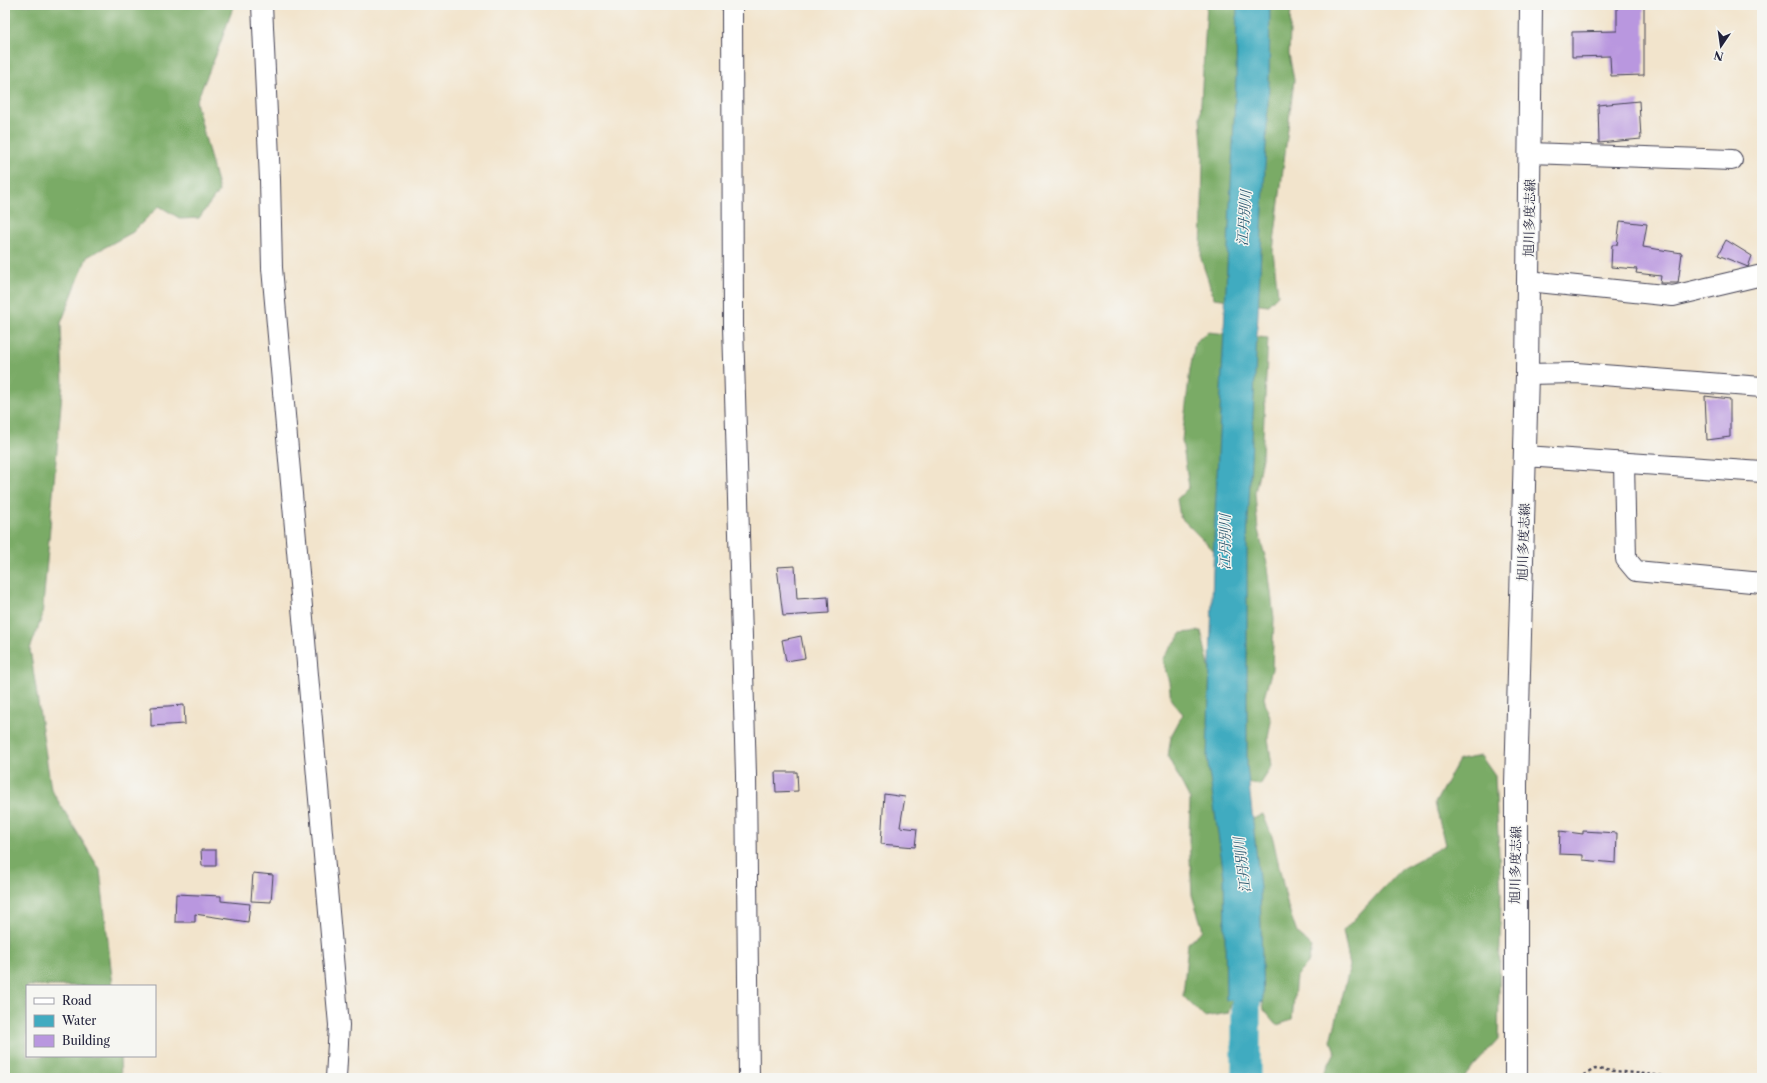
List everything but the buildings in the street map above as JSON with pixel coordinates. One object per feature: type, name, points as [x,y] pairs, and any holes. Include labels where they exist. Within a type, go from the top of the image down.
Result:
[{"type":"main road","name":"旭川多度志線","points":[[1516,1078],[1516,784],[1527,374],[1531,5]]},
{"type":"street","points":[[262,5],[270,180],[272,268],[339,1025],[336,1078]]},
{"type":"street","points":[[732,5],[733,326],[746,775],[749,1078]]},
{"type":"street","points":[[1529,153],[1732,160]]},
{"type":"street","points":[[1528,281],[1673,296],[1762,275]]},
{"type":"street","points":[[1527,374],[1576,373],[1762,386]]},
{"type":"street","points":[[1525,456],[1762,472]]},
{"type":"street","points":[[1624,463],[1626,559],[1636,571],[1762,584]]},
{"type":"path","points":[[1578,1078],[1595,1069],[1684,1078]]},
{"type":"green space","points":[[5,5],[234,5],[216,55],[196,102],[219,191],[199,218],[181,219],[159,206],[133,232],[87,257],[61,323],[63,382],[42,617],[30,649],[51,789],[100,870],[113,985],[26,985],[26,1057],[120,1057],[121,1078],[5,1078]]},
{"type":"green space","points":[[1207,5],[1291,5],[1289,54],[1294,80],[1273,251],[1278,295],[1268,305],[1214,298],[1201,259],[1203,158],[1200,118]]},
{"type":"green space","points":[[1208,332],[1268,338],[1262,458],[1255,493],[1258,530],[1268,567],[1274,618],[1272,669],[1264,698],[1271,721],[1268,738],[1272,766],[1260,785],[1239,782],[1231,568],[1180,517],[1177,499],[1189,487],[1182,440],[1190,369],[1195,342]]},
{"type":"green space","points":[[1201,631],[1213,684],[1237,988],[1228,1013],[1204,1017],[1183,996],[1188,943],[1203,930],[1192,895],[1189,839],[1190,799],[1168,757],[1171,736],[1183,714],[1171,700],[1169,682],[1162,659],[1182,633]]},
{"type":"green space","points":[[1481,756],[1495,776],[1501,894],[1498,1040],[1463,1078],[1322,1078],[1335,1052],[1331,1041],[1350,966],[1343,931],[1401,869],[1445,845],[1435,803],[1459,760]]},
{"type":"green space","points":[[1263,814],[1273,839],[1288,907],[1297,933],[1312,947],[1308,964],[1296,976],[1292,1020],[1277,1025],[1264,1010],[1256,946],[1247,822]]},
{"type":"water","points":[[1237,5],[1270,5],[1269,83],[1247,543],[1247,766],[1260,888],[1263,1002],[1226,1000],[1224,876],[1207,757],[1214,538],[1236,80]]},
{"type":"waterway","name":"江丹別川","points":[[1246,961],[1246,1078]]}]
